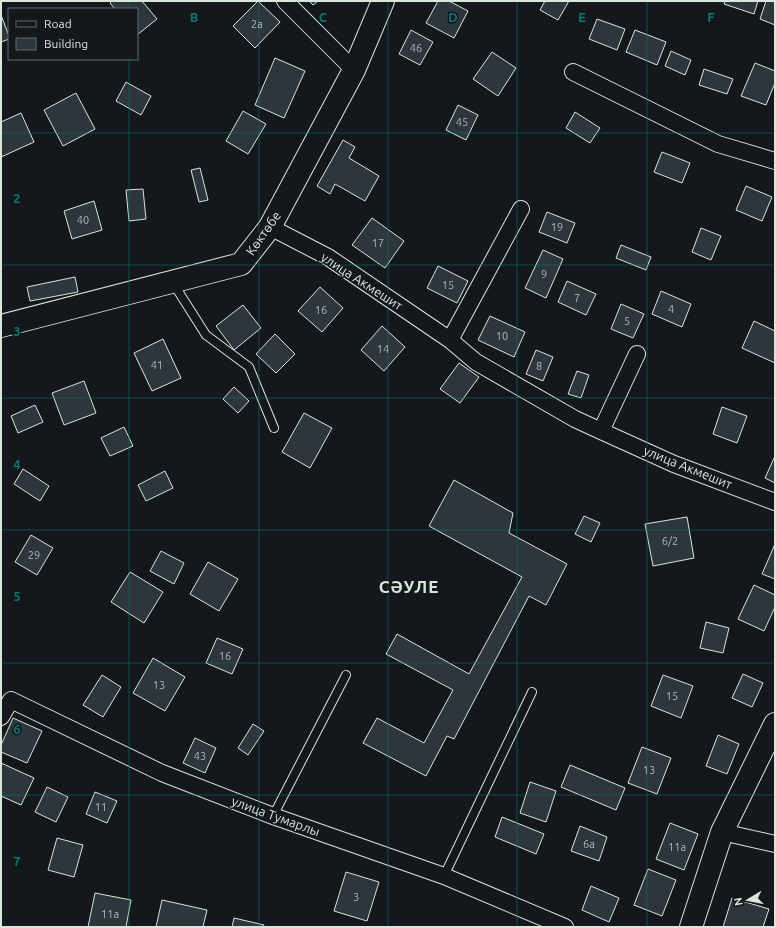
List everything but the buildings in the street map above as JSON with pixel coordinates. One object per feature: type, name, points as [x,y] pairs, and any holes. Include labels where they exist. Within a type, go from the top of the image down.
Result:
[{"type":"street","points":[[285,1],[354,70]]},
{"type":"street","name":"Көктөбе","points":[[1,326],[241,264],[270,227],[354,70],[383,1]]},
{"type":"street","points":[[573,72],[718,144],[775,161]]},
{"type":"street","points":[[450,340],[521,209]]},
{"type":"street","name":"улица Акмешит","points":[[270,227],[328,257],[450,340],[476,362],[575,419],[674,464],[775,502]]},
{"type":"street","points":[[601,431],[636,354]]},
{"type":"street","name":"улица Тумарлы","points":[[1,717],[11,700],[162,773],[273,816],[444,876],[565,927]]},
{"type":"street","points":[[691,927],[722,832],[775,724]]},
{"type":"street","points":[[722,832],[775,844]]},
{"type":"lane","points":[[173,282],[206,335],[249,367],[274,428]]},
{"type":"lane","points":[[273,816],[346,675]]},
{"type":"lane","points":[[444,876],[532,692]]},
{"type":"district","name":"СӘУЛЕ","points":[[409,586]]}]
